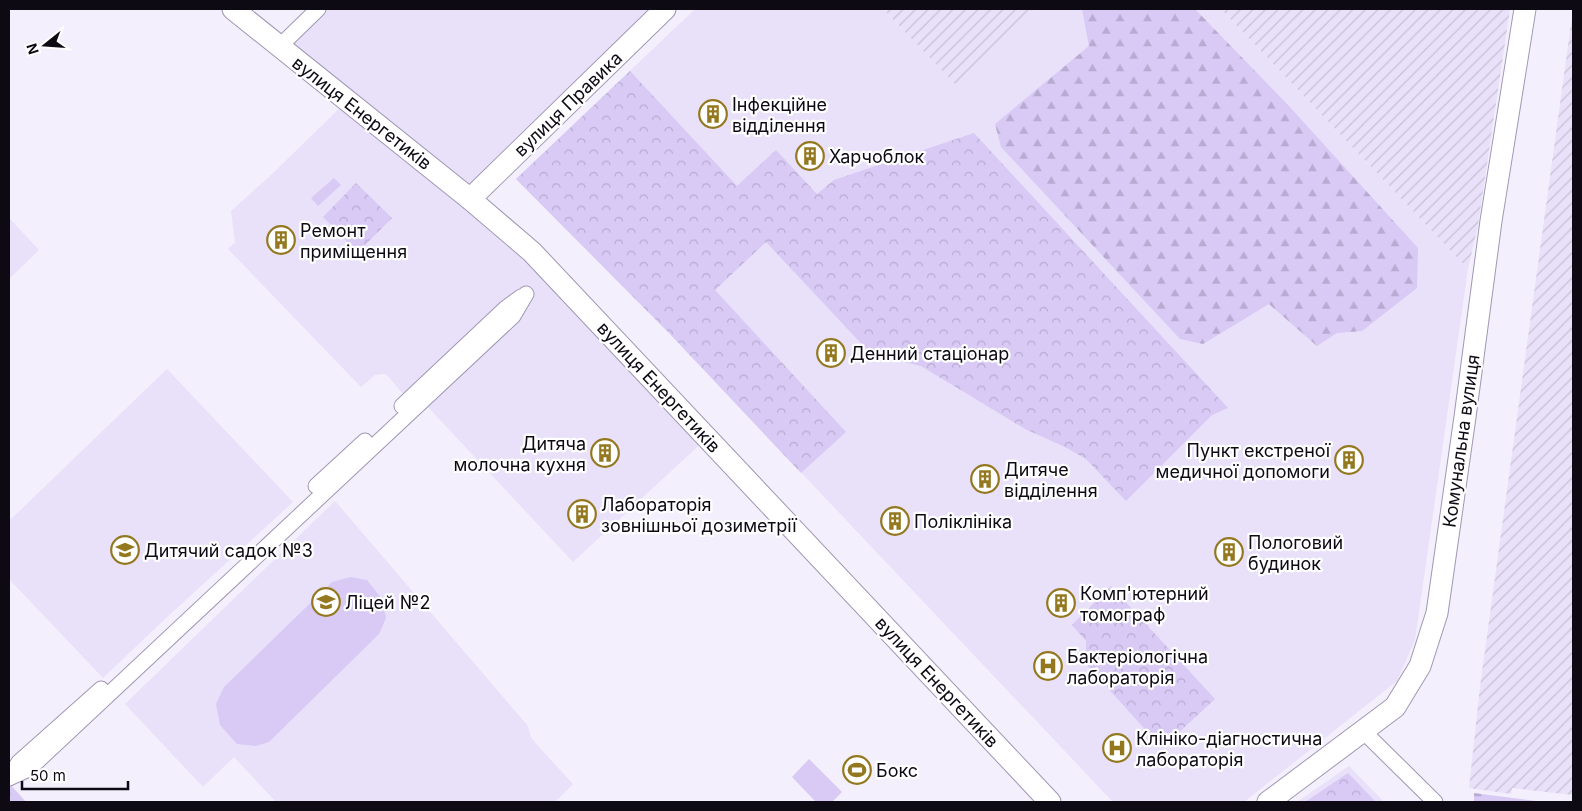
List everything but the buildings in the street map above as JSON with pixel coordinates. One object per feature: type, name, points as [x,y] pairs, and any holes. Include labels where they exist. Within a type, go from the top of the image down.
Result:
[{"type":"street","name":"вулиця Енергетиків","points":[[233,9],[470,199],[532,252],[1050,802]]},
{"type":"street","points":[[279,47],[318,9]]},
{"type":"street","name":"вулиця Правика","points":[[470,199],[665,9]]},
{"type":"street","name":"Комунальна вулиця","points":[[1268,802],[1395,707],[1420,666],[1437,613],[1491,221],[1525,9]]},
{"type":"street","points":[[526,294],[513,316],[117,688],[29,769],[9,778],[19,762],[96,693],[506,308],[526,294]]},
{"type":"street","points":[[1362,731],[1435,802]]},
{"type":"shaded area","points":[[318,9],[665,9],[470,199],[707,438],[573,562],[412,390],[405,396],[386,374],[375,375],[361,387],[228,249],[235,242],[231,211],[347,101],[279,47]]},
{"type":"shaded area","points":[[695,9],[883,9],[958,86],[1039,9],[1221,9],[1468,269],[1415,640],[1397,681],[1244,802],[1113,802],[669,333],[516,179]]},
{"type":"shaded area","points":[[883,9],[1039,9],[958,87]]},
{"type":"shaded area","points":[[1221,9],[1510,9],[1478,225],[1468,269]]},
{"type":"shaded area","points":[[1573,9],[1573,795],[1512,788],[1511,794],[1469,788],[1480,687]]},
{"type":"shaded area","points":[[9,218],[39,250],[9,279]]},
{"type":"shaded area","name":"Дитячий садок №3","points":[[167,369],[293,502],[103,678],[9,579],[9,521]]},
{"type":"shaded area","name":"Ліцей №2","points":[[335,501],[528,726],[531,737],[537,745],[573,784],[555,802],[276,802],[234,757],[203,787],[125,704]]},
{"type":"shaded area","points":[[1349,766],[1384,802],[1297,802]]},
{"type":"green space","points":[[1082,9],[1195,9],[1288,105],[1418,248],[1417,288],[1362,331],[1337,333],[1317,346],[1269,304],[1203,344],[1180,339],[1001,147],[995,124],[1089,46]]},
{"type":"green space","points":[[630,71],[737,186],[776,150],[817,194],[834,180],[974,133],[1228,408],[1212,415],[1126,501],[1086,459],[1065,447],[1025,429],[921,366],[872,355],[766,242],[715,290],[846,432],[801,473],[669,333],[516,179]]},
{"type":"green space","points":[[334,178],[341,185],[318,206],[311,198]]},
{"type":"green space","points":[[356,183],[392,218],[358,252],[323,217]]},
{"type":"green space","points":[[351,577],[367,580],[382,599],[386,618],[379,634],[269,742],[256,746],[237,744],[220,725],[216,704],[224,687],[332,582]]},
{"type":"green space","points":[[1111,586],[1215,699],[1162,748],[1086,664],[1086,641],[1072,625]]},
{"type":"green space","points":[[809,759],[842,792],[832,802],[816,802],[792,777]]},
{"type":"green space","points":[[1348,773],[1376,802],[1305,802]]},
{"type":"green space","points":[[9,783],[26,802],[9,802]]},
{"type":"green space","points":[[1474,793],[1544,802],[1474,802]]},
{"type":"place","name":"Інфекційне відділення","points":[[713,114]]},
{"type":"place","name":"Харчоблок","points":[[810,156]]},
{"type":"place","name":"Ремонт приміщення","points":[[281,240]]},
{"type":"place","name":"Денний стаціонар","points":[[831,353]]},
{"type":"place","name":"Дитяча молочна кухня","points":[[605,453]]},
{"type":"place","name":"Пункт екстреної медичної допомоги","points":[[1349,460]]},
{"type":"place","name":"Дитяче відділення","points":[[985,479]]},
{"type":"place","name":"Лабораторія зовнішньої дозиметрії","points":[[582,514]]},
{"type":"place","name":"Поліклініка","points":[[895,521]]},
{"type":"place","name":"Дитячий садок №3","points":[[125,550]]},
{"type":"place","name":"Пологовий будинок","points":[[1229,552]]},
{"type":"place","name":"Ліцей №2","points":[[326,602]]},
{"type":"place","name":"Комп'ютерний томограф","points":[[1061,603]]},
{"type":"place","name":"Бактеріологічна лабораторія","points":[[1048,666]]},
{"type":"place","name":"Клініко-діагностична лабораторія","points":[[1117,748]]},
{"type":"place","name":"Бокс","points":[[857,770]]}]
